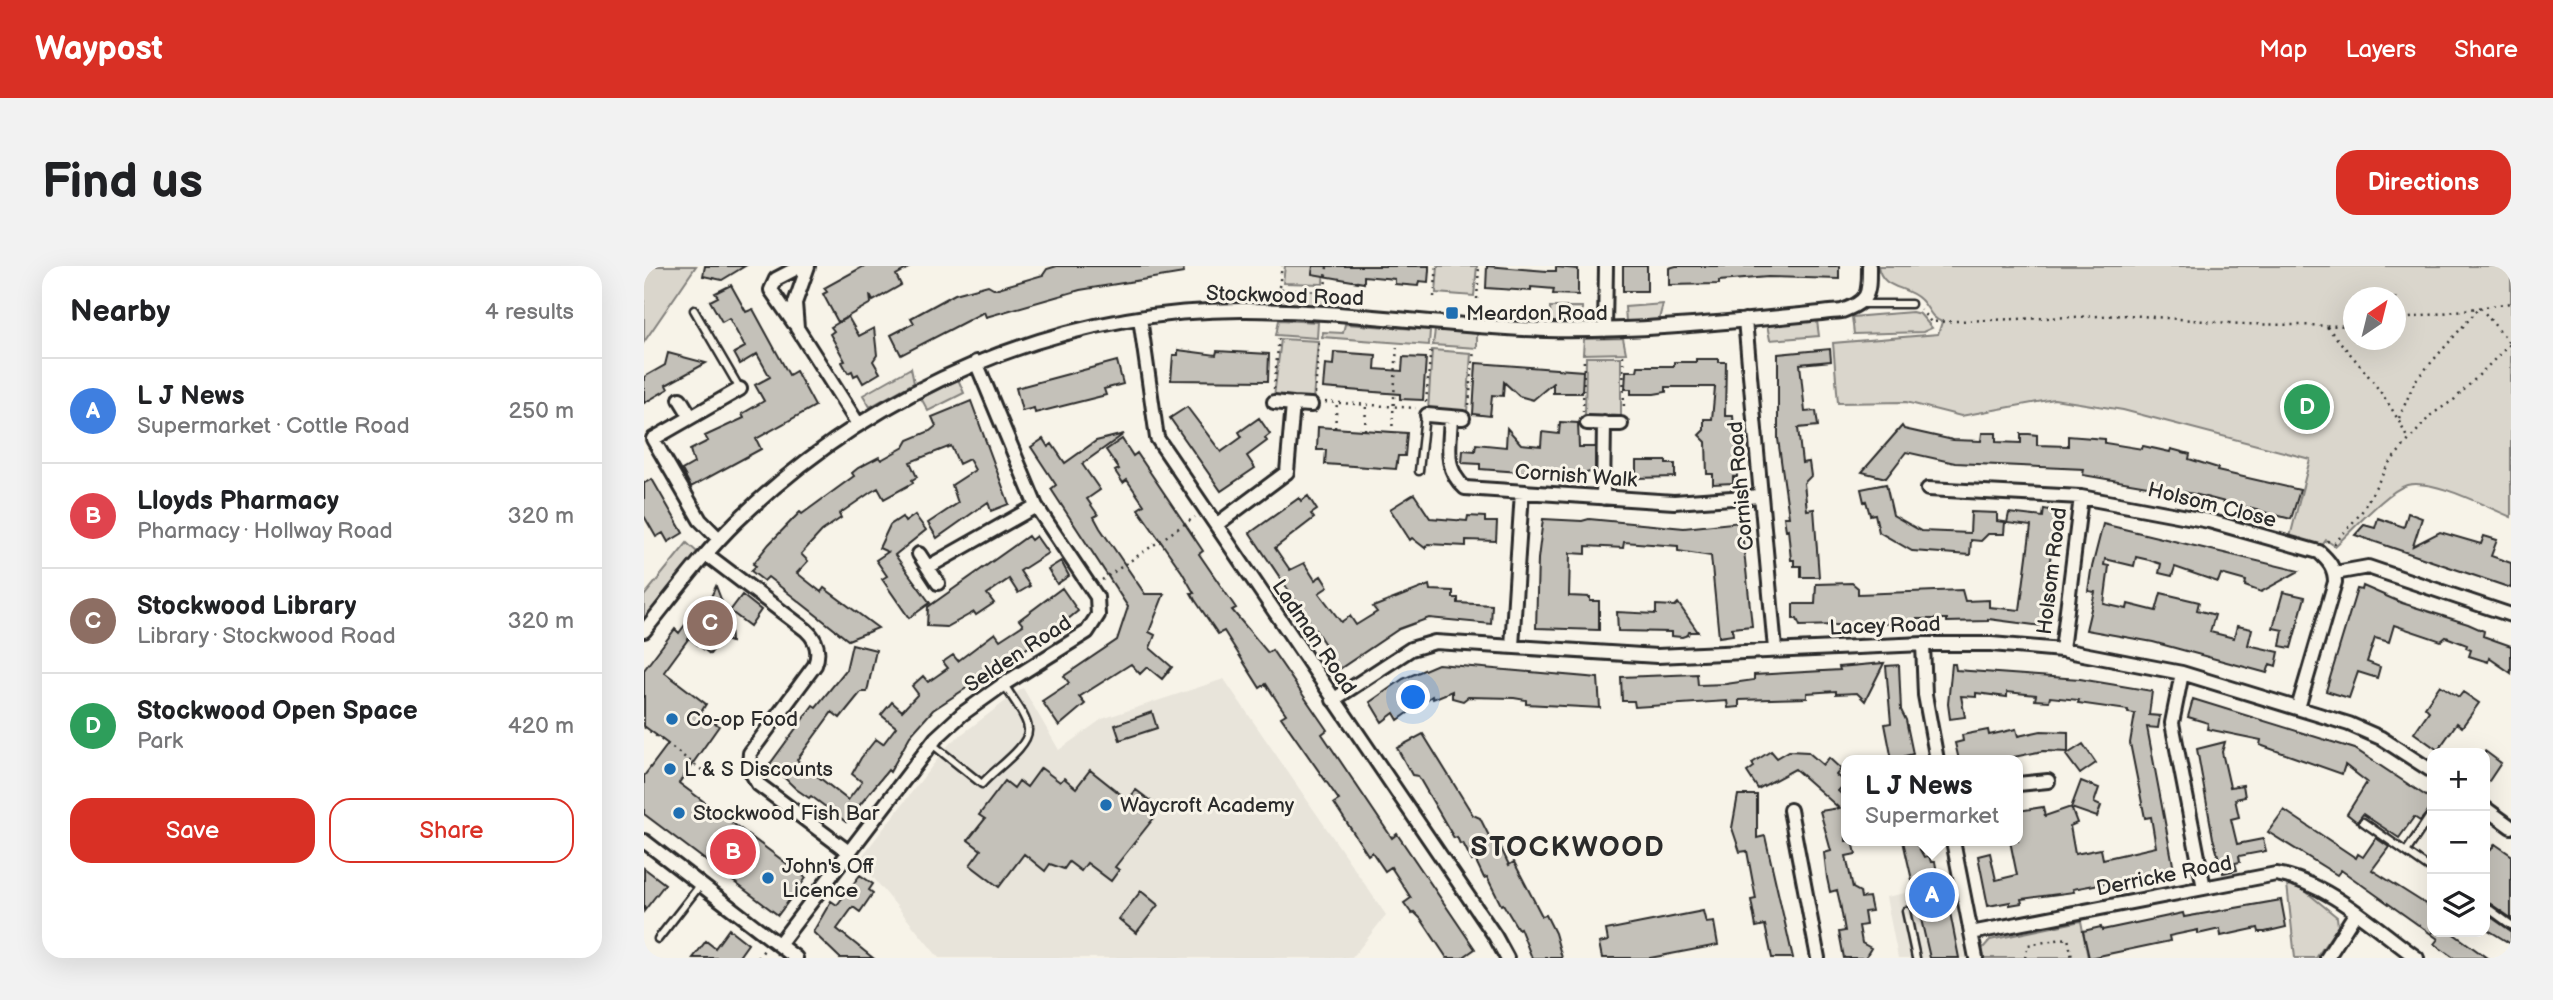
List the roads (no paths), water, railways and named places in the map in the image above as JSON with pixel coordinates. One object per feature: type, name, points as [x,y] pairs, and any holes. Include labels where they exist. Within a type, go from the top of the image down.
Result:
[{"type":"street","points":[[801,266],[776,279],[771,290],[858,424]]},
{"type":"street","points":[[797,328],[795,303],[808,266]]},
{"type":"street","points":[[1605,330],[1606,266]]},
{"type":"street","points":[[1862,304],[1868,294],[1869,266]]},
{"type":"street","name":"Stockwood Road","points":[[644,631],[719,539],[778,483],[858,424],[927,385],[976,362],[1075,330],[1140,318],[1246,310],[1545,330],[1605,330],[1842,311],[1862,304]]},
{"type":"street","name":"Ladman Road","points":[[1140,318],[1157,438],[1495,936],[1507,958]]},
{"type":"street","name":"Cornish Road","points":[[1745,320],[1776,649]]},
{"type":"street","name":"Selden Road","points":[[779,944],[932,744],[962,713],[1093,627],[1099,607],[1097,597],[1036,506],[976,362]]},
{"type":"street","points":[[719,539],[700,520],[649,442],[740,389]]},
{"type":"street","points":[[681,399],[691,417]]},
{"type":"street","points":[[1274,402],[1313,403]]},
{"type":"street","points":[[1216,525],[1283,478],[1289,465],[1293,404]]},
{"type":"street","name":"Cornish Walk","points":[[1426,412],[1457,417],[1448,463],[1453,478],[1465,488],[1674,502],[1761,496]]},
{"type":"street","points":[[1587,423],[1621,424]]},
{"type":"street","points":[[1604,424],[1604,498]]},
{"type":"street","name":"Holsom Close","points":[[1928,489],[2081,497],[2209,521],[2319,552],[2328,560],[2335,573]]},
{"type":"street","points":[[1512,646],[1522,492]]},
{"type":"street","name":"Holsom Road","points":[[2062,650],[2081,497]]},
{"type":"street","points":[[928,567],[1036,506]]},
{"type":"street","points":[[706,554],[810,634],[815,642],[818,653],[815,665],[750,753],[749,768],[758,784],[850,853]]},
{"type":"street","points":[[919,554],[939,583]]},
{"type":"street","points":[[2298,708],[2335,573],[2368,567],[2511,615]]},
{"type":"street","name":"Lacey Road","points":[[1333,700],[1411,649],[1435,642],[1657,656],[1776,649],[1990,644],[2062,650],[2182,673],[2298,708],[2372,734],[2427,768]]},
{"type":"street","points":[[1923,644],[1925,695],[1936,755]]},
{"type":"street","points":[[2182,673],[2172,723],[2204,888]]},
{"type":"street","points":[[2023,783],[2048,781]]},
{"type":"street","points":[[1790,810],[1818,958]]},
{"type":"street","points":[[2489,811],[2511,827]]},
{"type":"street","points":[[644,841],[796,958]]},
{"type":"street","points":[[1953,846],[1976,958]]},
{"type":"street","name":"Derricke Road","points":[[1970,933],[2276,874],[2296,877],[2417,958]]},
{"type":"street","points":[[2328,958],[2355,914]]},
{"type":"lane","points":[[1862,304],[1911,304]]},
{"type":"lane","points":[[694,310],[740,389]]},
{"type":"lane","points":[[1419,471],[1420,439],[1426,412]]},
{"type":"lane","points":[[932,744],[982,784],[995,774],[1018,749],[1028,727],[1004,684]]},
{"type":"lane","points":[[2406,852],[2427,820]]},
{"type":"lane","points":[[2363,822],[2427,867]]},
{"type":"lane","points":[[658,939],[701,884]]},
{"type":"lane","points":[[2490,910],[2511,925]]},
{"type":"lane","points":[[1906,911],[1916,958]]},
{"type":"place","name":"Meardon Road","points":[[1452,313]]},
{"type":"place","name":"Stockwood Open Space","points":[[2307,407]]},
{"type":"place","name":"Stockwood Library","points":[[710,623]]},
{"type":"place","name":"Co-op Food","points":[[672,719]]},
{"type":"place","name":"L & S Discounts","points":[[670,769]]},
{"type":"place","name":"Waycroft Academy","points":[[1106,805]]},
{"type":"place","name":"Stockwood Fish Bar","points":[[679,813]]},
{"type":"place","name":"Lloyds Pharmacy","points":[[733,852]]},
{"type":"place","name":"John's Off Licence","points":[[768,878]]},
{"type":"place","name":"L J News","points":[[1932,895]]},
{"type":"district","name":"STOCKWOOD","points":[[1568,847]]}]
